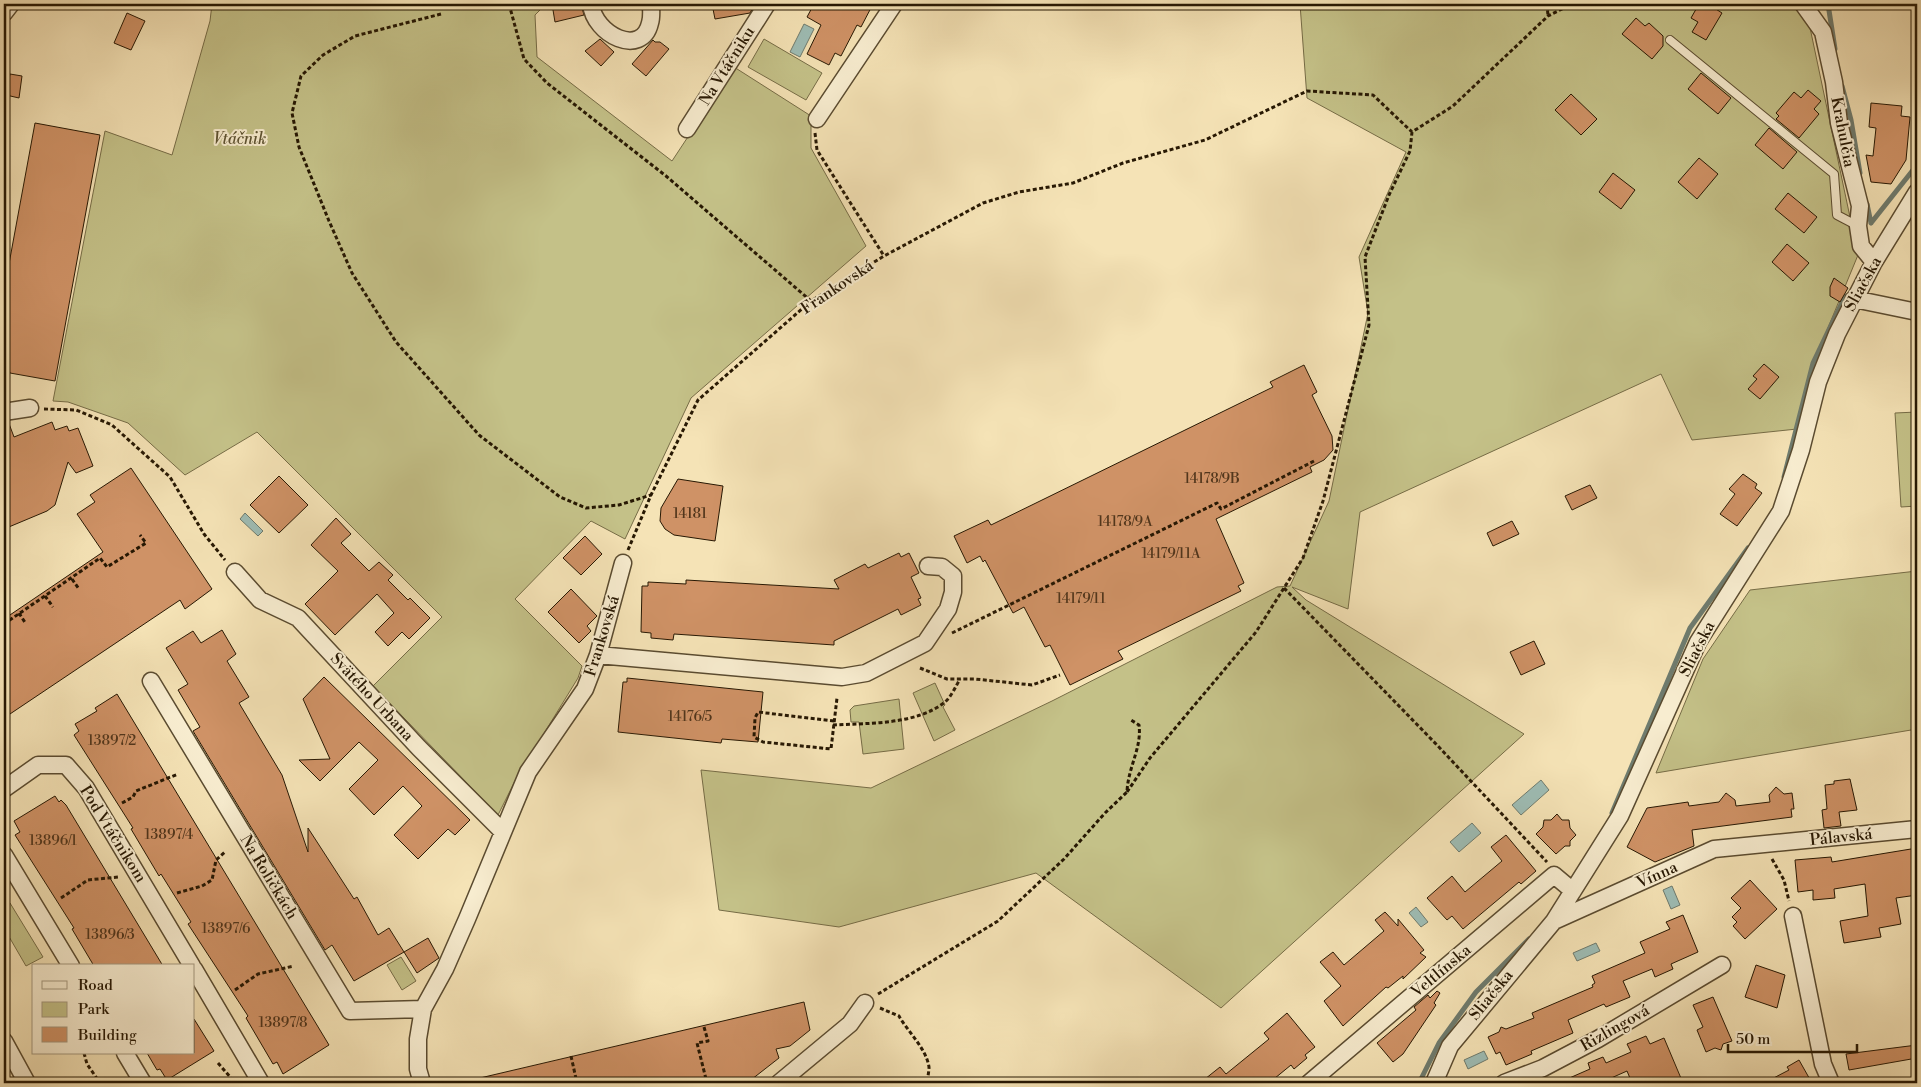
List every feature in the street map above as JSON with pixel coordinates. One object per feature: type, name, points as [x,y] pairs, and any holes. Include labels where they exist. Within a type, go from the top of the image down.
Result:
[{"type":"street","points":[[4,13],[11,4]]},
{"type":"street","points":[[591,4],[596,20],[602,28],[618,39],[629,40],[639,38],[646,32],[650,24],[651,4]]},
{"type":"street","name":"Na Vtáčniku","points":[[687,129],[767,4]]},
{"type":"street","points":[[817,119],[894,4]]},
{"type":"street","name":"Krahulčia","points":[[1803,4],[1823,32],[1834,82],[1839,123],[1860,206],[1858,226],[1861,246],[1874,262]]},
{"type":"street","name":"Sliačska","points":[[1434,1083],[1450,1046],[1554,921],[1620,816],[1698,642],[1781,511],[1801,450],[1818,382],[1854,299],[1874,262],[1917,192]]},
{"type":"street","points":[[1854,299],[1917,312]]},
{"type":"street","points":[[4,412],[30,408]]},
{"type":"street","name":"Frankovská","points":[[422,1083],[418,1069],[418,1039],[423,1009],[453,953],[528,772],[585,689],[598,655],[623,562]]},
{"type":"street","points":[[598,655],[842,677],[866,673],[926,643],[948,609],[953,592],[953,576],[942,567],[928,566]]},
{"type":"street","name":"Svätého Urbana","points":[[235,572],[260,600],[298,618],[419,748],[503,832]]},
{"type":"street","name":"Na Roličkách","points":[[151,680],[350,1010],[423,1009]]},
{"type":"street","name":"Pod Vtáčnikom","points":[[4,789],[38,765],[66,765],[86,788],[191,964]]},
{"type":"street","name":"Pálavská","points":[[1764,845],[1917,829]]},
{"type":"street","name":"Vínna","points":[[1554,921],[1714,849],[1764,845]]},
{"type":"street","points":[[4,855],[70,964]]},
{"type":"street","points":[[1554,875],[1573,891]]},
{"type":"street","name":"Veltlínska","points":[[1309,1083],[1554,875]]},
{"type":"street","points":[[1793,916],[1823,1064],[1831,1083]]},
{"type":"street","name":"Rizlingová","points":[[1504,1083],[1544,1068],[1598,1040],[1722,965]]},
{"type":"street","points":[[195,971],[261,1083]]},
{"type":"street","points":[[779,1083],[850,1024],[865,1002]]},
{"type":"street","points":[[4,1041],[27,1083]]},
{"type":"street","points":[[126,1054],[143,1083]]},
{"type":"lane","points":[[1670,40],[1834,174],[1837,215],[1858,226]]},
{"type":"path","points":[[510,4],[524,59],[547,83],[666,176],[811,301]]},
{"type":"path","points":[[1547,4],[1548,16]]},
{"type":"path","points":[[865,1002],[998,921],[1064,859],[1105,813],[1127,792],[1150,758],[1256,632],[1303,558],[1323,501],[1369,325],[1365,258],[1389,195],[1410,151],[1412,132],[1453,106],[1548,16],[1572,4]]},
{"type":"path","points":[[441,14],[355,36],[323,55],[301,76],[292,113],[299,147],[348,265],[396,342],[479,435],[530,475],[560,497],[586,508],[619,505],[651,495]]},
{"type":"path","name":"Frankovská","points":[[623,562],[651,495],[698,400],[811,301],[884,256],[983,203],[1019,192],[1073,183],[1122,163],[1205,140],[1307,91],[1373,95],[1412,132]]},
{"type":"path","points":[[817,119],[815,140],[817,150],[884,256]]},
{"type":"path","points":[[30,408],[76,410],[112,425],[170,477],[204,534],[235,572]]},
{"type":"path","points":[[949,635],[1217,503],[1221,509],[1314,461]]},
{"type":"path","points":[[4,624],[100,558],[107,567],[146,543],[140,535]]},
{"type":"path","points":[[72,579],[79,589]]},
{"type":"path","points":[[1284,588],[1437,745],[1546,861],[1552,868],[1554,875]]},
{"type":"path","points":[[45,596],[52,607]]},
{"type":"path","points":[[19,613],[26,624]]},
{"type":"path","points":[[920,668],[947,679],[1032,685],[1060,675]]},
{"type":"path","points":[[833,725],[898,722],[913,717],[946,702],[960,679]]},
{"type":"path","points":[[834,720],[758,712],[755,718],[753,733],[754,737],[764,742],[830,749],[833,725],[834,720],[837,698]]},
{"type":"path","points":[[1127,792],[1128,774],[1141,738],[1140,725],[1131,720]]},
{"type":"path","points":[[122,803],[133,797],[136,791],[178,774]]},
{"type":"path","points":[[1764,845],[1784,880],[1793,916]]},
{"type":"path","points":[[178,893],[202,886],[212,880],[216,860],[225,852]]},
{"type":"path","points":[[61,898],[88,880],[118,877]]},
{"type":"path","points":[[235,990],[258,974],[294,966]]},
{"type":"path","points":[[865,1002],[900,1016],[921,1047],[929,1068],[928,1083]]},
{"type":"path","points":[[704,1027],[708,1041],[698,1043],[707,1083]]},
{"type":"path","points":[[84,1054],[87,1064],[100,1083]]},
{"type":"path","points":[[571,1056],[577,1083]]},
{"type":"path","points":[[218,1062],[231,1078]]},
{"type":"green space","name":"Vtáčnik","points":[[212,4],[546,4],[535,15],[537,57],[672,161],[734,67],[811,116],[811,148],[866,246],[691,398],[625,539],[591,521],[515,599],[582,666],[578,678],[516,779],[498,815],[373,686],[442,617],[257,432],[185,475],[128,423],[68,402],[53,401],[105,131],[172,155],[210,21]]},
{"type":"green space","points":[[1300,4],[1805,4],[1858,255],[1811,369],[1797,429],[1692,440],[1661,374],[1360,512],[1348,609],[1292,587],[1306,600],[1524,734],[1221,1008],[1036,873],[839,927],[719,910],[701,770],[871,788],[1052,701],[1277,587],[1290,586],[1329,501],[1368,313],[1359,257],[1406,152],[1307,98]]},
{"type":"green space","points":[[764,39],[822,73],[806,100],[748,67]]},
{"type":"green space","points":[[1917,412],[1917,506],[1901,507],[1895,413]]},
{"type":"green space","points":[[1917,571],[1917,729],[1656,773],[1703,659],[1750,590]]},
{"type":"green space","points":[[935,683],[945,705],[943,707],[955,730],[934,741],[913,693]]},
{"type":"green space","points":[[899,699],[904,749],[863,754],[859,722],[851,722],[850,710],[854,706]]},
{"type":"green space","points":[[10,903],[43,957],[26,966],[4,928],[4,907]]},
{"type":"green space","points":[[401,957],[416,981],[402,990],[387,965]]},
{"type":"water","points":[[804,24],[814,29],[800,57],[790,52]]},
{"type":"water","points":[[245,513],[263,531],[258,536],[240,519]]},
{"type":"water","points":[[1541,780],[1549,790],[1521,815],[1512,805]]},
{"type":"water","points":[[1472,823],[1481,833],[1459,852],[1450,842]]},
{"type":"water","points":[[1672,886],[1680,905],[1671,909],[1663,890]]},
{"type":"water","points":[[1416,907],[1428,922],[1421,927],[1409,913]]},
{"type":"water","points":[[1596,943],[1600,951],[1577,961],[1573,953]]},
{"type":"water","points":[[1484,1051],[1488,1059],[1468,1069],[1464,1060]]},
{"type":"building","points":[[552,4],[581,4],[584,15],[555,22]]},
{"type":"building","points":[[712,4],[755,4],[750,13],[715,19]]},
{"type":"building","points":[[814,4],[873,4],[861,27],[857,25],[841,56],[835,53],[829,65],[807,54],[821,25],[807,17]]},
{"type":"building","points":[[1699,4],[1708,4],[1722,13],[1706,40],[1692,32],[1698,22],[1691,18]]},
{"type":"building","points":[[127,13],[145,21],[131,50],[114,43]]},
{"type":"building","points":[[1636,18],[1645,26],[1649,23],[1663,36],[1663,46],[1652,59],[1622,34]]},
{"type":"building","points":[[600,39],[614,52],[601,66],[585,51]]},
{"type":"building","points":[[653,40],[660,42],[669,49],[646,76],[632,64]]},
{"type":"building","points":[[1701,73],[1731,98],[1718,114],[1688,89]]},
{"type":"building","points":[[10,74],[22,76],[19,98],[6,95]]},
{"type":"building","points":[[1808,90],[1821,101],[1814,109],[1819,114],[1799,138],[1776,119],[1779,116],[1776,113],[1794,92],[1801,98]]},
{"type":"building","points":[[1571,94],[1597,119],[1581,135],[1555,110]]},
{"type":"building","points":[[1871,103],[1902,106],[1901,116],[1910,117],[1906,160],[1891,184],[1871,182],[1866,155],[1873,156],[1876,128],[1869,127]]},
{"type":"building","points":[[35,123],[100,135],[55,381],[10,373],[4,354],[4,291]]},
{"type":"building","points":[[1769,128],[1797,152],[1783,169],[1755,145]]},
{"type":"building","points":[[1699,158],[1718,174],[1697,199],[1678,182]]},
{"type":"building","points":[[1613,173],[1635,190],[1621,209],[1599,192]]},
{"type":"building","points":[[1788,193],[1817,217],[1804,233],[1775,209]]},
{"type":"building","points":[[1787,244],[1809,263],[1793,281],[1772,262]]},
{"type":"building","points":[[1834,278],[1848,288],[1840,302],[1830,296],[1830,287]]},
{"type":"building","points":[[1764,364],[1779,377],[1760,399],[1748,389],[1757,379],[1753,376]]},
{"type":"building","points":[[1304,365],[1317,392],[1312,395],[1332,436],[1333,450],[1324,460],[1310,467],[1312,472],[1216,519],[1244,583],[1238,586],[1241,591],[1118,651],[1123,659],[1070,685],[1050,645],[1045,647],[1024,607],[1013,613],[985,560],[983,562],[980,556],[967,563],[954,536],[988,520],[991,525],[1273,387],[1270,382]]},
{"type":"building","points":[[8,421],[14,437],[52,422],[55,430],[67,426],[69,431],[78,428],[93,466],[76,473],[68,462],[55,505],[47,511],[4,529],[4,422]]},
{"type":"building","points":[[131,468],[212,589],[185,609],[180,600],[4,718],[4,619],[103,552],[77,514],[95,502],[90,495]]},
{"type":"building","points":[[1743,474],[1757,484],[1755,488],[1762,493],[1737,526],[1720,514],[1735,494],[1729,489]]},
{"type":"building","points":[[279,476],[308,505],[279,533],[250,505]]},
{"type":"building","points":[[678,479],[723,486],[715,541],[674,535],[665,529],[660,521],[661,508]]},
{"type":"building","points":[[1590,485],[1597,498],[1572,510],[1565,496]]},
{"type":"building","points":[[336,518],[351,534],[341,543],[369,571],[379,562],[393,575],[388,580],[430,618],[409,639],[402,632],[388,646],[375,632],[394,613],[377,594],[335,635],[305,604],[338,571],[311,545]]},
{"type":"building","points":[[1512,521],[1519,534],[1493,546],[1487,533]]},
{"type":"building","points":[[585,536],[602,554],[581,575],[563,558]]},
{"type":"building","points":[[899,553],[901,557],[909,553],[919,573],[911,577],[921,598],[918,599],[921,605],[901,615],[898,609],[834,641],[834,645],[674,634],[673,640],[651,638],[651,633],[641,632],[642,586],[648,586],[648,582],[686,584],[686,580],[839,589],[834,580],[865,564],[868,568]]},
{"type":"building","points":[[571,589],[597,616],[587,626],[591,631],[579,643],[548,612]]},
{"type":"building","points":[[222,630],[236,654],[227,661],[249,697],[239,703],[282,775],[308,852],[308,828],[354,899],[357,897],[378,935],[389,928],[404,952],[354,981],[332,945],[325,950],[193,731],[200,727],[178,690],[188,684],[166,648],[193,631],[201,643]]},
{"type":"building","points":[[1534,641],[1545,664],[1521,675],[1510,652]]},
{"type":"building","points":[[324,677],[470,820],[455,835],[448,829],[418,859],[394,835],[422,806],[403,786],[374,815],[349,789],[378,760],[359,742],[320,781],[299,760],[330,759],[303,699]]},
{"type":"building","points":[[627,678],[763,692],[758,742],[722,739],[721,743],[618,732],[623,682],[627,682]]},
{"type":"building","points":[[117,694],[329,1045],[283,1074],[277,1062],[273,1064],[246,1018],[248,1016],[188,924],[191,922],[161,874],[159,876],[131,829],[133,828],[74,735],[79,731],[75,724],[97,711],[95,708]]},
{"type":"building","points":[[1850,779],[1857,810],[1839,812],[1841,826],[1824,828],[1822,810],[1827,809],[1825,785],[1834,784],[1834,781]]},
{"type":"building","points":[[1776,787],[1784,794],[1792,793],[1794,809],[1791,809],[1792,817],[1692,830],[1694,846],[1655,862],[1627,847],[1647,808],[1688,802],[1689,806],[1719,802],[1726,793],[1735,800],[1736,806],[1770,802],[1769,795]]},
{"type":"building","points":[[55,796],[59,802],[61,800],[66,805],[162,964],[93,964],[72,929],[74,928],[15,835],[20,832],[14,821]]},
{"type":"building","points":[[1557,814],[1562,820],[1569,820],[1570,828],[1576,835],[1570,841],[1570,846],[1565,846],[1556,854],[1536,834],[1543,827],[1544,820],[1551,820]]},
{"type":"building","points":[[1506,835],[1536,871],[1521,884],[1519,882],[1463,929],[1452,916],[1447,920],[1427,898],[1452,876],[1465,892],[1502,861],[1491,847]]},
{"type":"building","points":[[1917,848],[1917,895],[1896,898],[1901,924],[1879,928],[1881,937],[1844,943],[1840,921],[1868,916],[1865,884],[1834,889],[1835,898],[1813,900],[1813,890],[1798,892],[1795,860],[1831,857],[1832,862]]},
{"type":"building","points":[[1750,880],[1777,909],[1745,939],[1733,926],[1737,922],[1732,917],[1741,908],[1731,898]]},
{"type":"building","points":[[1385,912],[1398,926],[1398,919],[1424,950],[1420,953],[1426,957],[1403,979],[1403,976],[1388,988],[1386,987],[1343,1026],[1324,1001],[1341,986],[1320,962],[1333,952],[1344,965],[1384,931],[1375,920]]},
{"type":"building","points":[[1683,915],[1698,952],[1671,964],[1673,969],[1655,977],[1652,969],[1623,981],[1630,997],[1606,1007],[1604,1004],[1568,1020],[1573,1033],[1531,1051],[1532,1054],[1506,1065],[1500,1052],[1496,1054],[1488,1037],[1499,1032],[1501,1027],[1506,1029],[1534,1018],[1532,1013],[1593,987],[1592,985],[1595,983],[1592,976],[1645,953],[1640,942],[1670,929],[1666,922]]},
{"type":"building","points":[[428,938],[439,958],[417,973],[404,952]]},
{"type":"building","points":[[1756,965],[1785,975],[1777,1008],[1745,997]]},
{"type":"building","points":[[1437,991],[1440,993],[1434,1003],[1436,1005],[1403,1054],[1393,1062],[1377,1043],[1416,1010],[1414,1007],[1428,995],[1430,998]]},
{"type":"building","points":[[1713,997],[1732,1041],[1723,1044],[1721,1050],[1715,1048],[1706,1052],[1697,1030],[1703,1027],[1693,1005]]},
{"type":"building","points":[[804,1002],[810,1030],[790,1046],[776,1049],[779,1058],[747,1083],[481,1083],[480,1078]]},
{"type":"building","points":[[1287,1013],[1315,1047],[1305,1055],[1307,1058],[1294,1069],[1291,1065],[1269,1083],[1200,1083],[1220,1067],[1226,1074],[1269,1039],[1264,1033]]},
{"type":"building","points":[[195,1021],[214,1051],[167,1080],[160,1069],[157,1070],[148,1054],[195,1054]]},
{"type":"building","points":[[1646,1036],[1650,1044],[1664,1038],[1683,1083],[1665,1083],[1663,1078],[1651,1083],[1632,1083],[1627,1071],[1600,1083],[1558,1083],[1590,1069],[1588,1063],[1603,1057],[1606,1063],[1631,1052],[1627,1044]]},
{"type":"building","points":[[1917,1045],[1917,1058],[1849,1070],[1846,1054]]},
{"type":"building","points":[[1799,1060],[1812,1083],[1764,1083],[1789,1070],[1787,1067]]},
{"type":"waterway","points":[[1828,4],[1835,49]]},
{"type":"waterway","points":[[1842,86],[1851,120],[1860,173]]},
{"type":"waterway","points":[[1871,223],[1917,165]]},
{"type":"waterway","points":[[1867,204],[1871,223]]},
{"type":"waterway","points":[[1784,477],[1813,363],[1845,296]]},
{"type":"waterway","points":[[1612,813],[1690,628],[1748,548]]},
{"type":"waterway","points":[[1419,1083],[1439,1043],[1476,992],[1529,939]]}]
